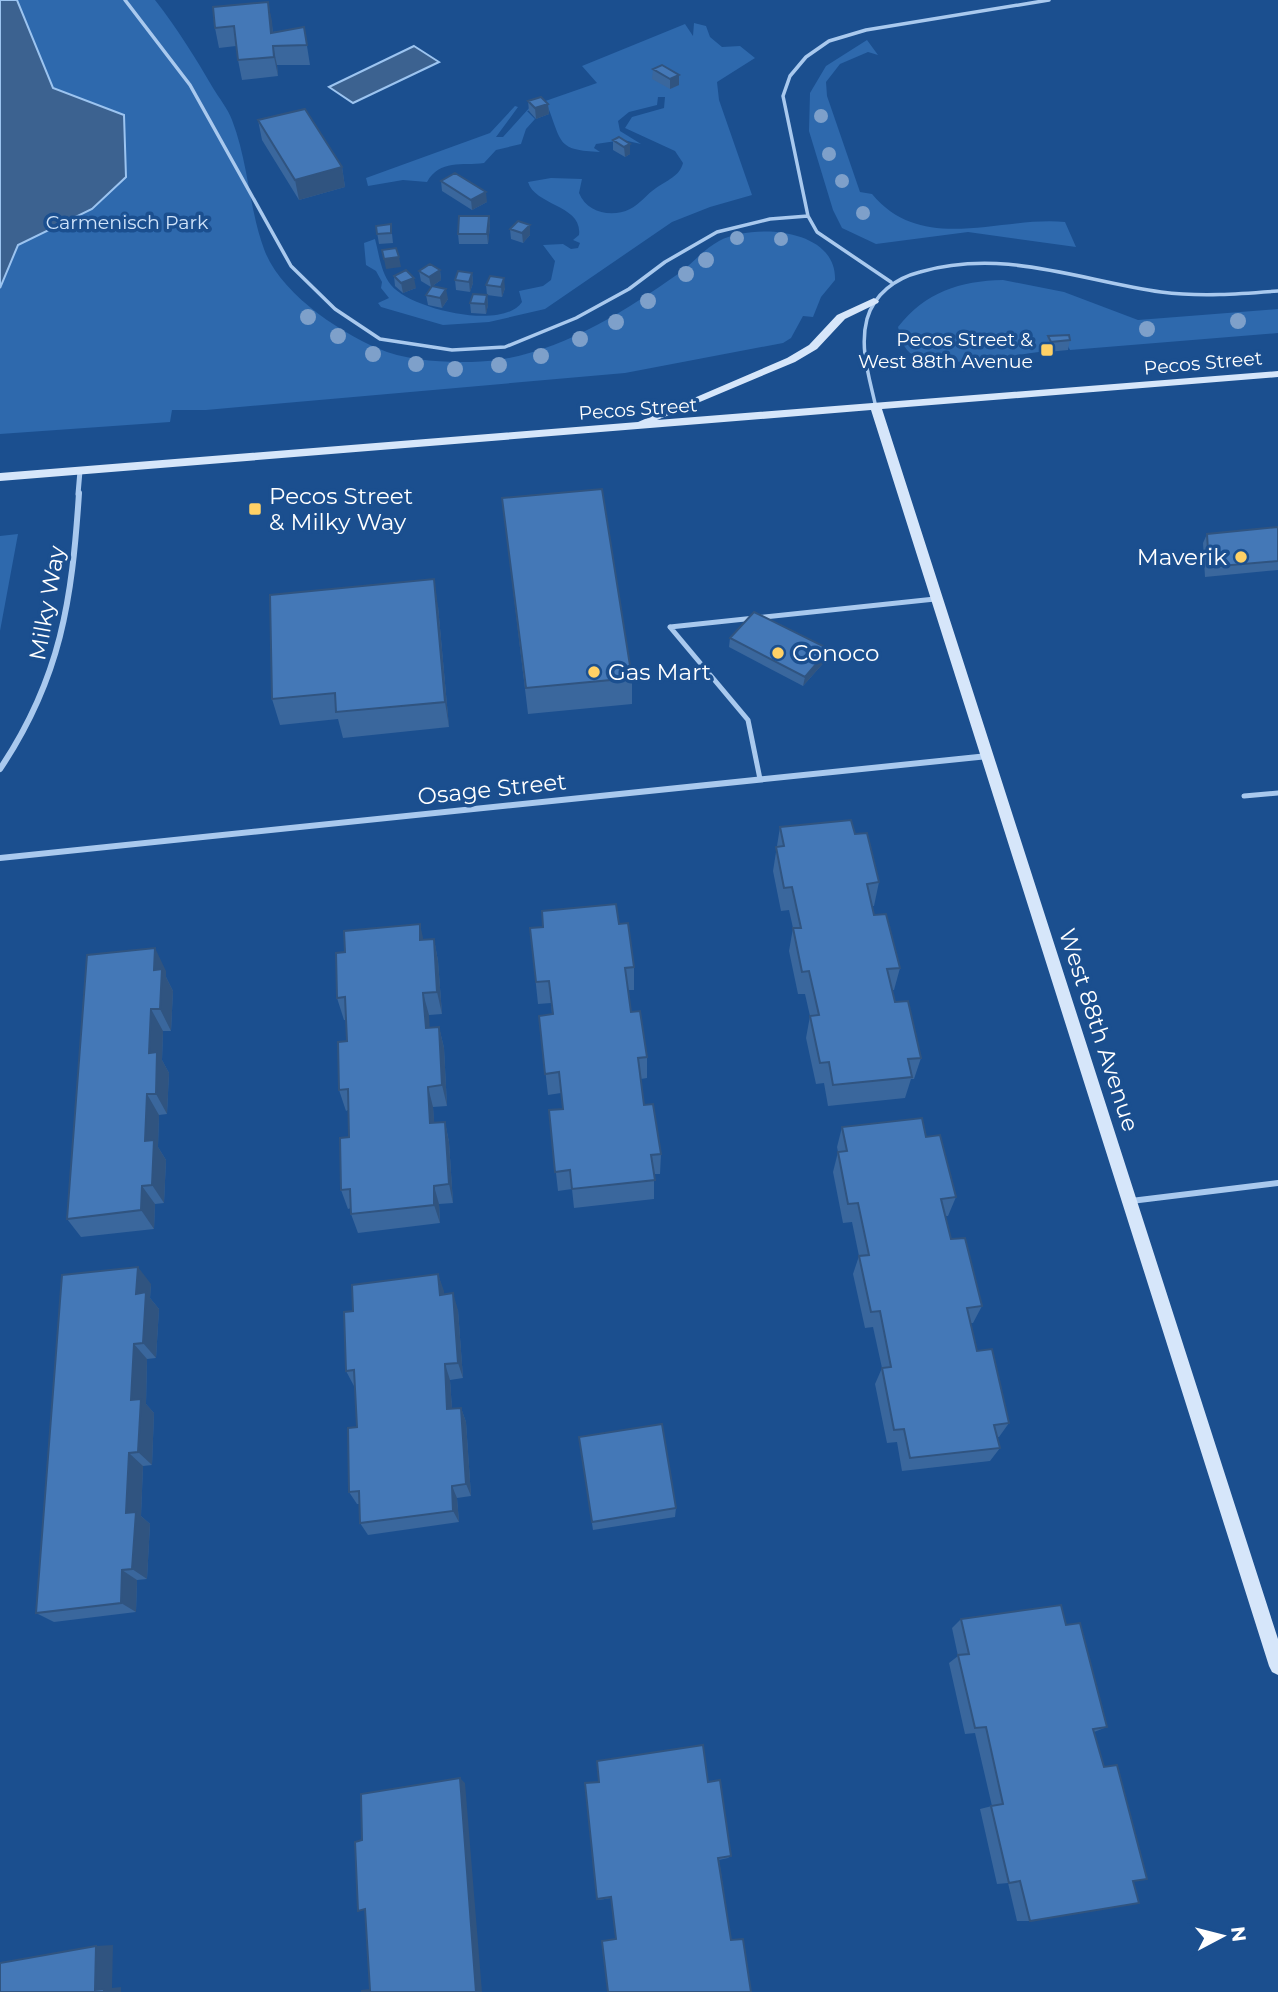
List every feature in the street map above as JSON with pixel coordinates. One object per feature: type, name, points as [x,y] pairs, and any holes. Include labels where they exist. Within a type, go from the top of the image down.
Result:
[{"type":"main road","points":[[631,427],[791,360],[813,346],[841,317],[874,301]]},
{"type":"main road","name":"Pecos Street","points":[[0,477],[1278,374]]},
{"type":"main road","name":"West 88th Avenue","points":[[877,408],[1278,1666]]},
{"type":"street","name":"Milky Way","points":[[0,769],[31,723],[54,671],[74,573],[80,471]]},
{"type":"street","name":"Osage Street","points":[[0,858],[988,757]]},
{"type":"lane","points":[[125,0],[190,85],[291,266],[335,309],[380,339],[452,350],[505,346],[576,318],[629,289],[665,262],[717,232],[770,219],[808,216]]},
{"type":"lane","points":[[891,282],[817,232],[808,216],[783,96],[790,76],[806,57],[829,41],[866,30],[1049,0]]},
{"type":"lane","points":[[877,408],[864,345],[874,301],[891,282],[928,268],[982,260],[1049,267],[1181,295],[1218,296],[1278,291]]},
{"type":"lane","points":[[760,779],[748,720],[670,627],[937,598]]},
{"type":"lane","points":[[1244,796],[1278,793]]},
{"type":"lane","points":[[1131,1201],[1278,1183]]},
{"type":"green space","name":"Carmenisch Park","points":[[0,0],[155,0],[230,116],[242,152],[259,233],[272,266],[284,282],[315,311],[352,335],[387,352],[418,359],[461,362],[499,360],[527,354],[554,345],[606,320],[678,274],[719,241],[752,232],[790,234],[808,240],[822,249],[832,263],[835,280],[821,297],[813,317],[803,316],[791,338],[783,343],[625,373],[206,410],[172,410],[170,422],[0,434]]},
{"type":"green space","points":[[694,23],[706,26],[710,37],[722,47],[740,46],[755,58],[717,82],[719,100],[752,195],[672,222],[545,309],[489,322],[443,325],[381,307],[378,303],[389,298],[381,288],[382,282],[376,271],[366,265],[364,243],[375,239],[385,275],[391,285],[417,302],[436,309],[477,316],[512,311],[522,302],[519,291],[543,286],[551,280],[555,261],[543,245],[563,244],[571,249],[578,248],[580,243],[573,240],[579,235],[574,217],[539,196],[528,182],[551,178],[582,179],[579,193],[588,205],[601,212],[616,213],[630,209],[676,175],[683,163],[675,151],[625,128],[632,117],[664,108],[665,97],[658,97],[657,105],[629,112],[618,121],[620,131],[641,144],[623,140],[596,144],[594,148],[600,152],[569,147],[560,137],[548,107],[527,111],[535,119],[526,129],[521,144],[496,150],[484,163],[445,167],[432,175],[427,182],[403,180],[368,186],[366,178],[490,133],[515,106],[518,107],[496,137],[503,137],[531,106],[597,83],[582,66],[685,24],[693,36]]},
{"type":"green space","points":[[867,40],[878,55],[868,52],[840,64],[826,82],[827,96],[860,192],[872,194],[892,212],[914,223],[938,228],[962,229],[1065,222],[1076,247],[968,232],[876,244],[842,228],[833,210],[809,131],[810,93],[826,66]]},
{"type":"green space","points":[[1003,280],[1064,292],[1138,320],[1278,309],[1278,333],[1070,350],[1067,344],[1046,346],[1047,351],[958,362],[924,360],[907,350],[898,327],[920,305],[958,286]]},
{"type":"green space","points":[[18,534],[0,631],[0,536]]},
{"type":"shaded area","points":[[0,0],[17,0],[53,88],[124,115],[126,177],[92,209],[18,245],[0,288]]},
{"type":"shaded area","points":[[414,46],[439,62],[353,103],[329,87]]},
{"type":"building","points":[[268,2],[271,33],[304,27],[307,45],[273,46],[274,57],[238,60],[234,26],[215,28],[213,7]]},
{"type":"building","points":[[662,65],[679,75],[670,79],[653,69]]},
{"type":"building","points":[[541,97],[548,104],[535,108],[528,101]]},
{"type":"building","points":[[305,109],[342,167],[295,180],[258,120]]},
{"type":"building","points":[[619,137],[630,144],[624,147],[613,140]]},
{"type":"building","points":[[455,173],[486,192],[471,200],[441,181]]},
{"type":"building","points":[[459,216],[489,216],[487,234],[458,234]]},
{"type":"building","points":[[518,221],[530,225],[522,233],[510,229]]},
{"type":"building","points":[[391,224],[391,233],[377,234],[376,226]]},
{"type":"building","points":[[396,248],[399,257],[384,259],[382,250]]},
{"type":"building","points":[[430,264],[440,270],[429,277],[419,271]]},
{"type":"building","points":[[406,270],[414,278],[401,283],[394,276]]},
{"type":"building","points":[[458,271],[472,273],[469,282],[455,280]]},
{"type":"building","points":[[490,276],[504,278],[501,287],[486,285]]},
{"type":"building","points":[[432,286],[446,289],[440,298],[426,295]]},
{"type":"building","points":[[473,294],[487,295],[485,304],[470,303]]},
{"type":"building","points":[[1069,335],[1070,340],[1051,342],[1048,336]]},
{"type":"building","points":[[602,489],[632,678],[526,688],[502,498]]},
{"type":"building","name":"Maverik","points":[[1278,527],[1278,561],[1209,567],[1207,534]]},
{"type":"building","points":[[434,579],[445,702],[336,712],[335,693],[272,699],[270,595]]},
{"type":"building","name":"Conoco","points":[[754,612],[829,649],[805,677],[730,638]]},
{"type":"building","points":[[851,820],[855,834],[867,833],[879,882],[867,884],[874,915],[886,914],[900,968],[887,969],[895,1002],[908,1001],[921,1058],[908,1059],[912,1077],[833,1085],[829,1062],[820,1063],[810,1016],[819,1015],[809,971],[802,972],[793,928],[801,928],[792,887],[784,888],[776,847],[784,846],[780,827]]},
{"type":"building","points":[[616,904],[619,924],[628,923],[634,967],[625,968],[631,1012],[640,1011],[647,1057],[638,1058],[644,1105],[653,1104],[661,1154],[651,1155],[655,1180],[572,1189],[570,1170],[555,1172],[549,1110],[563,1109],[559,1072],[545,1074],[539,1016],[553,1014],[549,981],[536,982],[530,928],[543,927],[542,911]]},
{"type":"building","points":[[420,924],[420,940],[434,939],[437,992],[423,993],[426,1028],[439,1027],[442,1085],[428,1087],[430,1123],[445,1122],[449,1184],[434,1186],[434,1205],[351,1214],[350,1189],[341,1190],[340,1138],[349,1137],[348,1089],[339,1090],[338,1042],[347,1041],[345,997],[337,998],[336,953],[345,952],[344,931]]},
{"type":"building","points":[[155,948],[154,970],[162,969],[160,1009],[151,1009],[149,1053],[157,1052],[156,1094],[147,1094],[145,1141],[154,1140],[152,1185],[142,1186],[141,1210],[67,1219],[87,955]]},
{"type":"building","points":[[922,1118],[926,1137],[940,1135],[956,1197],[941,1199],[951,1239],[965,1238],[982,1306],[967,1308],[977,1351],[992,1349],[1009,1423],[994,1425],[1000,1448],[910,1458],[904,1429],[894,1430],[882,1368],[891,1367],[880,1311],[871,1312],[859,1256],[869,1255],[858,1203],[848,1204],[838,1152],[847,1151],[842,1127]]},
{"type":"building","points":[[138,1267],[136,1294],[146,1292],[143,1343],[134,1344],[131,1400],[141,1399],[138,1452],[129,1453],[126,1513],[136,1512],[132,1569],[122,1570],[121,1603],[36,1613],[62,1275]]},
{"type":"building","points":[[438,1274],[440,1295],[453,1293],[458,1363],[445,1364],[447,1409],[461,1408],[466,1484],[452,1486],[453,1511],[360,1523],[359,1491],[349,1492],[348,1428],[357,1427],[354,1370],[346,1371],[344,1312],[353,1311],[352,1285]]},
{"type":"building","points":[[662,1424],[676,1508],[592,1522],[579,1437]]},
{"type":"building","points":[[1061,1605],[1066,1625],[1080,1623],[1107,1727],[1093,1729],[1104,1767],[1117,1765],[1147,1879],[1133,1881],[1139,1903],[1030,1921],[1020,1881],[1009,1883],[991,1806],[1003,1804],[986,1727],[975,1728],[958,1655],[969,1654],[961,1619]]},
{"type":"building","points":[[703,1745],[708,1782],[720,1780],[731,1856],[718,1858],[731,1940],[743,1939],[751,1992],[608,1992],[602,1941],[616,1939],[611,1897],[597,1899],[585,1783],[599,1782],[597,1761]]},
{"type":"building","points":[[460,1778],[476,1992],[362,1992],[370,1990],[365,1909],[358,1911],[355,1842],[362,1840],[361,1794]]},
{"type":"building","points":[[96,1946],[95,1990],[104,1989],[104,1992],[0,1992],[0,1963]]},
{"type":"place","name":"Pecos Street & West 88th Avenue","points":[[1047,350]]},
{"type":"place","name":"Pecos Street & Milky Way","points":[[255,509]]},
{"type":"place","name":"Maverik","points":[[1241,557]]},
{"type":"place","name":"Conoco","points":[[778,653]]},
{"type":"place","name":"Gas Mart","points":[[594,672]]}]
